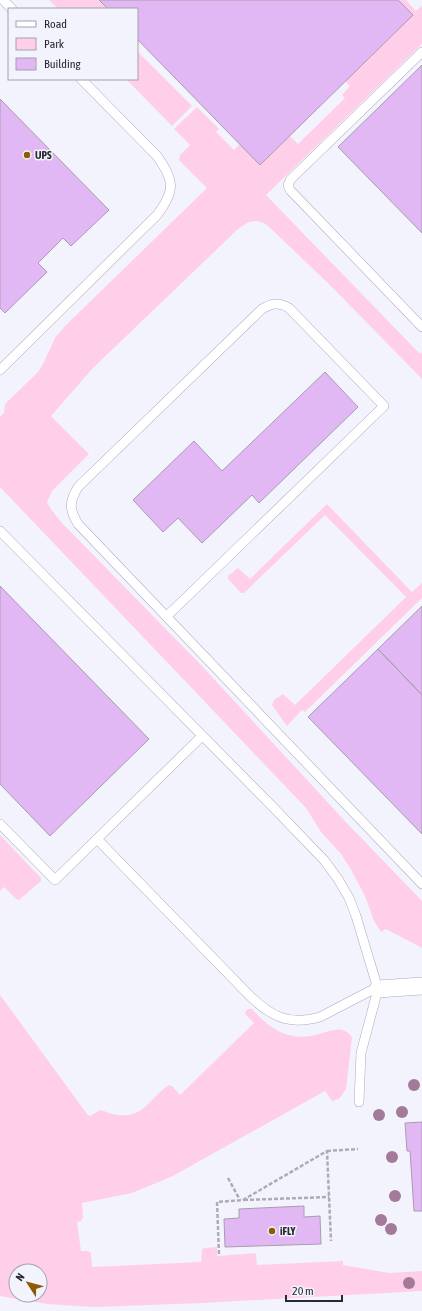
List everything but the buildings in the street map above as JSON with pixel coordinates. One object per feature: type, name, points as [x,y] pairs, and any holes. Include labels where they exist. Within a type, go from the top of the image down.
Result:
[{"type":"street","points":[[378,989],[422,986]]},
{"type":"lane","points":[[3,0],[11,8]]},
{"type":"lane","points":[[422,52],[289,182],[289,187],[422,326]]},
{"type":"lane","points":[[0,370],[157,215],[167,201],[171,185],[167,170],[157,156],[82,80]]},
{"type":"lane","points":[[167,616],[384,406],[289,308],[282,304],[275,303],[262,309],[78,487],[72,496],[71,506],[73,516],[78,524],[422,884]]},
{"type":"lane","points":[[0,530],[324,860],[338,879],[349,898],[356,916],[378,989],[361,1052],[359,1102]]},
{"type":"lane","points":[[0,824],[55,880],[202,736]]},
{"type":"lane","points":[[97,839],[248,994],[267,1011],[290,1020],[298,1021],[313,1019],[320,1017],[370,991],[378,989]]},
{"type":"path","points":[[242,1200],[327,1151],[358,1149]]},
{"type":"path","points":[[327,1151],[331,1241]]},
{"type":"path","points":[[228,1178],[242,1200]]},
{"type":"path","points":[[219,1254],[217,1202],[329,1197]]},
{"type":"green space","points":[[49,0],[98,0],[106,8],[57,8]]},
{"type":"green space","points":[[398,0],[406,0],[416,11],[422,6],[422,44],[266,195],[420,354],[422,352],[422,379],[333,288],[267,225],[259,221],[251,222],[237,230],[93,368],[51,416],[89,454],[52,491],[47,502],[62,523],[201,665],[344,820],[422,901],[422,948],[386,929],[381,932],[374,921],[365,896],[350,868],[341,854],[321,832],[306,808],[0,487],[0,417],[4,413],[5,404],[38,372],[55,338],[66,325],[207,188],[179,160],[180,155],[190,145],[174,129],[197,107],[219,129],[216,132],[234,150],[240,144],[259,164],[289,135],[298,144],[345,98],[342,95],[350,86],[345,81]]},
{"type":"green space","points":[[138,52],[192,106],[172,126],[127,80],[138,80]]},
{"type":"green space","points":[[327,504],[412,592],[422,583],[422,598],[305,712],[302,710],[287,726],[272,705],[274,700],[283,694],[295,705],[406,597],[325,515],[244,593],[241,593],[228,579],[228,576],[238,568],[250,579]]},
{"type":"green space","points":[[0,835],[41,878],[41,881],[19,900],[16,899],[4,887],[0,891]]},
{"type":"green space","points":[[0,995],[87,1114],[90,1116],[100,1110],[116,1115],[135,1113],[146,1106],[169,1085],[172,1086],[180,1095],[254,1023],[245,1014],[248,1009],[252,1009],[270,1026],[287,1034],[296,1036],[313,1036],[340,1029],[344,1030],[352,1037],[346,1089],[339,1099],[332,1101],[325,1091],[173,1176],[132,1193],[82,1203],[83,1218],[81,1221],[77,1222],[81,1251],[88,1251],[91,1253],[92,1267],[201,1262],[202,1249],[217,1247],[217,1256],[256,1253],[257,1265],[343,1261],[343,1265],[389,1273],[422,1271],[422,1291],[203,1303],[95,1307],[47,1304],[41,1303],[48,1303],[48,1263],[8,1263],[8,1297],[0,1296]]},
{"type":"place","name":"UPS","points":[[27,155]]},
{"type":"place","name":"iFLY","points":[[272,1231]]}]
